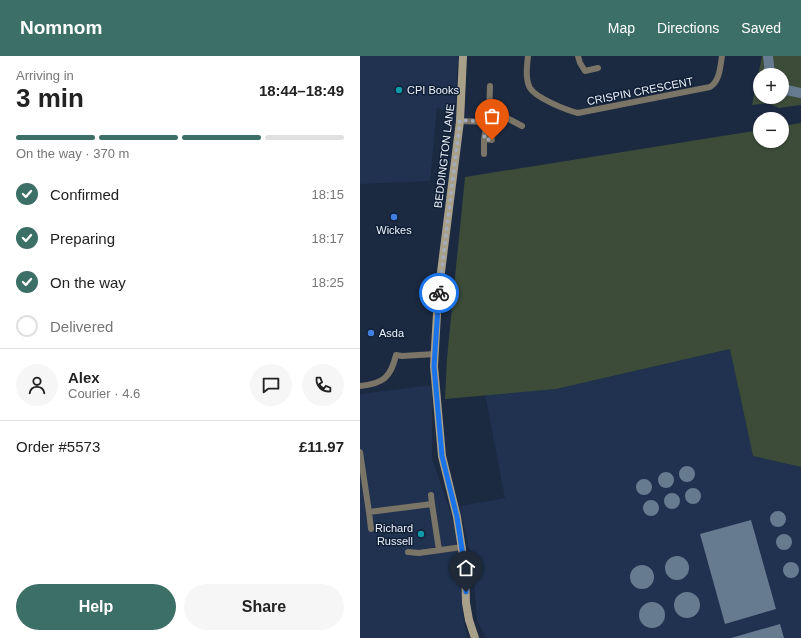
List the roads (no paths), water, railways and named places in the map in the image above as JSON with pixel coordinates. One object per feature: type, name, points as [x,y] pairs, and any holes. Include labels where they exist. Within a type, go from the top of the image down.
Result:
[{"type":"main road","name":"BEDDINGTON LANE","points":[[463,56],[460,120],[439,289],[434,366],[442,456],[457,517],[465,569],[466,603],[469,620],[475,638]]},
{"type":"street","name":"CRISPIN CRESCENT","points":[[528,56],[527,79],[530,88],[544,98],[570,111],[578,113],[710,87],[717,80],[722,56]]},
{"type":"street","points":[[578,56],[585,71],[598,68]]},
{"type":"street","points":[[484,154],[484,139],[488,119],[490,86]]},
{"type":"street","points":[[460,120],[507,118],[522,126]]},
{"type":"street","points":[[484,139],[492,140]]},
{"type":"street","points":[[360,386],[378,382],[387,376],[393,367],[396,355],[407,356],[435,354]]},
{"type":"street","points":[[360,452],[371,529]]},
{"type":"street","points":[[431,495],[439,550]]},
{"type":"street","points":[[368,512],[432,504]]},
{"type":"street","points":[[408,552],[419,553],[462,547]]},
{"type":"waterway","points":[[768,56],[769,68]]},
{"type":"waterway","points":[[789,90],[801,93]]},
{"type":"place","name":"CPI Books","points":[[399,90]]},
{"type":"place","name":"Wickes","points":[[394,217]]},
{"type":"place","name":"Asda","points":[[371,333]]},
{"type":"place","name":"Richard Russell","points":[[421,534]]}]
